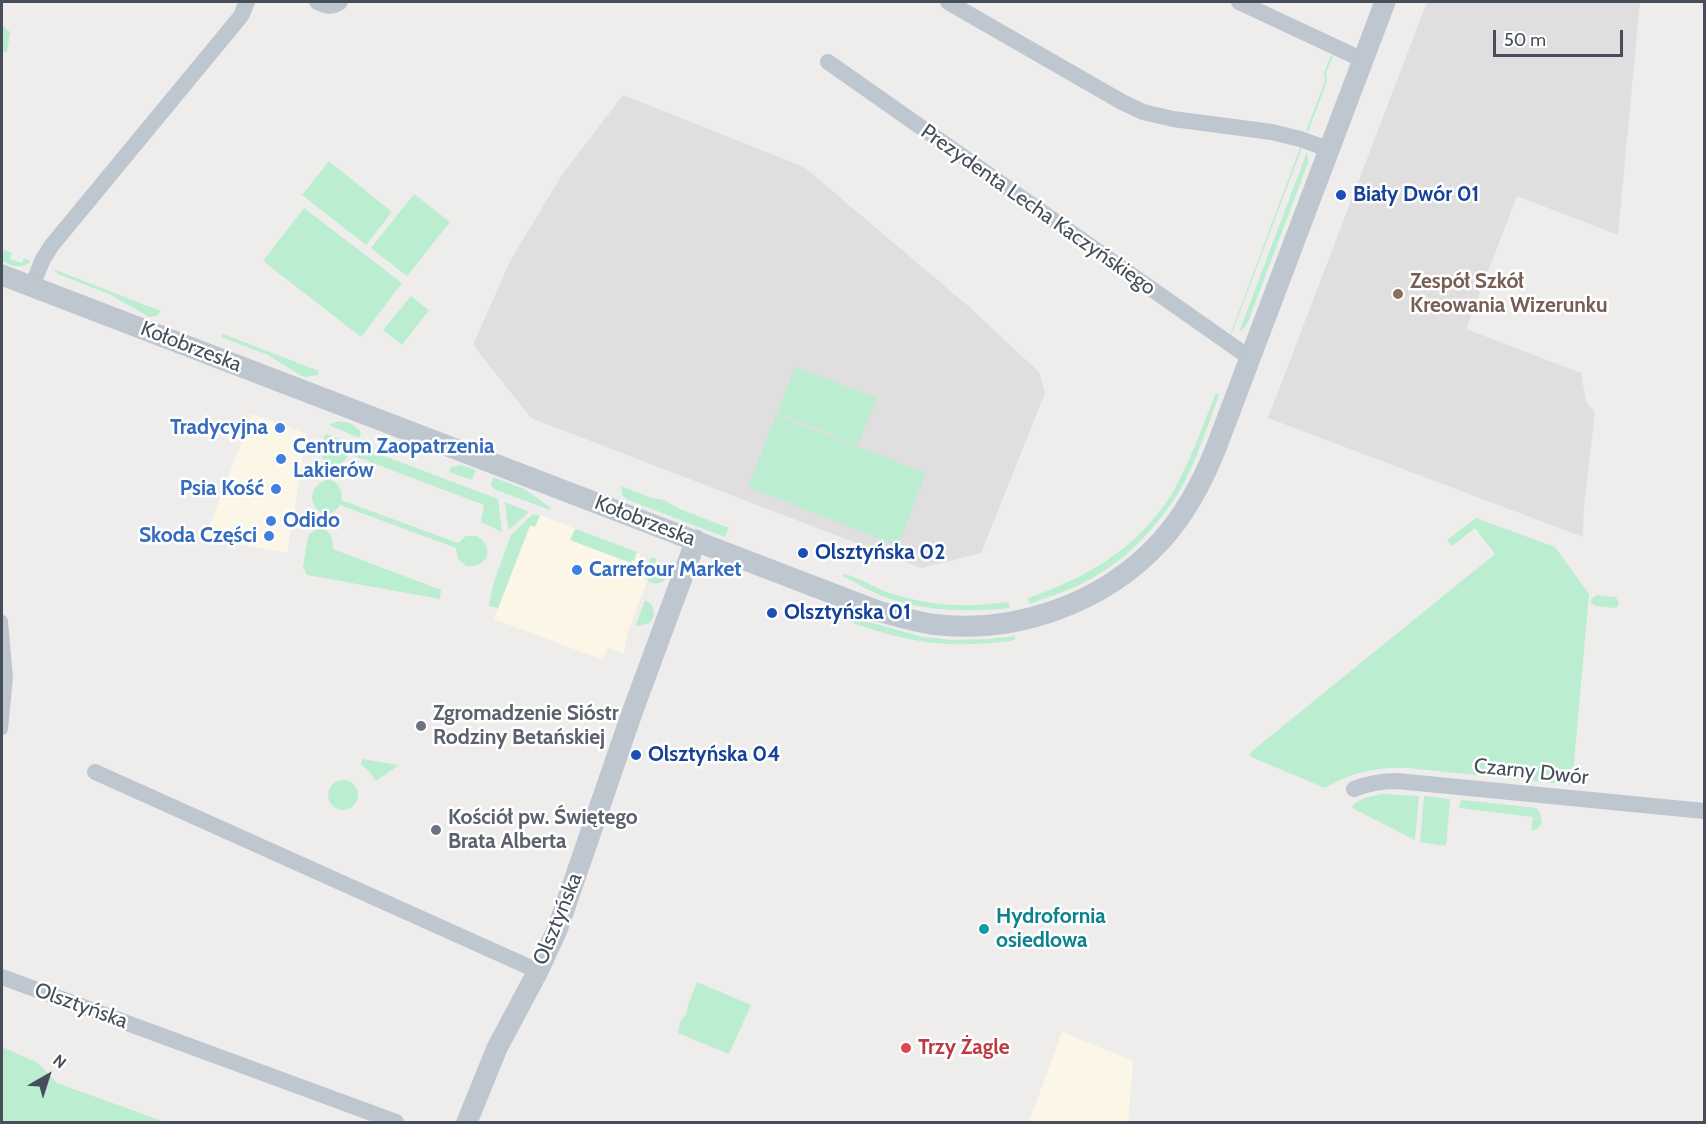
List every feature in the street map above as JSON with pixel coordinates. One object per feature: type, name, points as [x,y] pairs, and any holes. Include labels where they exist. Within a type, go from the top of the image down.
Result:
[{"type":"street","points":[[32,286],[43,259],[52,245],[234,25],[247,2]]},
{"type":"street","points":[[317,2],[325,6],[334,6],[340,2]]},
{"type":"street","points":[[948,2],[1143,112],[1173,119],[1272,132],[1328,149]]},
{"type":"street","points":[[1239,2],[1362,60]]},
{"type":"street","points":[[1250,358],[1385,2]]},
{"type":"street","name":"Prezydenta Lecha Kaczyńskiego","points":[[828,62],[1250,358]]},
{"type":"street","name":"Kołobrzeska","points":[[2,275],[878,611],[931,624],[953,626],[992,625],[1054,612],[1091,595],[1144,557],[1160,542],[1187,506],[1208,468],[1250,358]]},
{"type":"street","name":"Olsztyńska","points":[[467,1122],[497,1048],[557,930],[633,710],[696,540]]},
{"type":"street","points":[[2,621],[7,677],[2,729]]},
{"type":"street","points":[[95,772],[538,971]]},
{"type":"street","name":"Czarny Dwór","points":[[1354,789],[1370,783],[1397,781],[1704,811]]},
{"type":"street","name":"Olsztyńska","points":[[2,977],[396,1122]]},
{"type":"shaded area","name":"Zespół Szkół Kreowania Wizerunku","points":[[1427,2],[1640,2],[1618,235],[1517,196],[1466,329],[1581,373],[1586,402],[1595,413],[1584,505],[1583,537],[1268,418]]},
{"type":"shaded area","points":[[623,95],[804,167],[967,305],[1039,372],[1045,393],[981,553],[921,568],[531,418],[473,345],[510,261],[562,175]]},
{"type":"shaded area","points":[[252,414],[307,434],[287,553],[205,538]]},
{"type":"shaded area","points":[[540,515],[640,554],[636,566],[647,582],[628,631],[624,653],[607,647],[603,660],[494,619],[531,525],[535,527]]},
{"type":"shaded area","points":[[1062,1032],[1133,1061],[1128,1122],[1029,1122]]},
{"type":"green space","points":[[2,25],[10,32],[7,52],[2,51]]},
{"type":"green space","points":[[1331,55],[1333,56],[1326,73],[1327,81],[1308,132],[1306,131],[1325,81],[1324,73]]},
{"type":"green space","points":[[1301,145],[1303,145],[1229,338]]},
{"type":"green space","points":[[1307,152],[1308,163],[1248,322],[1239,332]]},
{"type":"green space","points":[[329,161],[392,212],[366,245],[302,195]]},
{"type":"green space","points":[[414,194],[450,222],[407,276],[371,248]]},
{"type":"green space","points":[[304,208],[402,283],[361,337],[263,261]]},
{"type":"green space","points":[[2,249],[12,253],[10,259],[22,263],[24,258],[31,261],[20,266],[9,264],[2,261]]},
{"type":"green space","points":[[53,269],[161,311],[157,316],[149,317],[111,295],[58,274]]},
{"type":"green space","points":[[411,296],[429,310],[402,345],[383,330]]},
{"type":"green space","points":[[223,334],[319,371],[318,375],[302,376],[268,355],[221,337]]},
{"type":"green space","points":[[795,367],[877,398],[858,445],[777,413]]},
{"type":"green space","points":[[1216,393],[1219,395],[1190,471],[1162,517],[1148,533],[1132,549],[1098,575],[1079,585],[1029,604],[1028,598],[1070,581],[1109,559],[1142,531],[1178,483]]},
{"type":"green space","points":[[776,415],[926,473],[898,546],[748,487]]},
{"type":"green space","points":[[335,422],[347,422],[356,427],[361,433],[359,438],[329,425]]},
{"type":"green space","points":[[326,434],[498,499],[502,532],[481,522],[484,505],[349,454],[341,463],[328,464],[321,450]]},
{"type":"green space","points":[[461,465],[476,470],[472,480],[449,472],[451,467]]},
{"type":"green space","points":[[493,477],[524,489],[551,508],[550,510],[496,490],[491,484]]},
{"type":"green space","points":[[329,479],[340,487],[341,500],[458,543],[466,536],[477,536],[486,546],[484,561],[473,566],[466,566],[458,559],[456,548],[340,505],[333,512],[326,514],[319,511],[312,499],[313,491],[319,484]]},
{"type":"green space","points":[[621,486],[652,498],[664,500],[680,509],[729,528],[725,537],[628,500],[622,495]]},
{"type":"green space","points":[[505,502],[528,513],[510,529],[508,528]]},
{"type":"green space","points":[[532,515],[540,515],[535,527],[530,525],[498,608],[489,606],[493,585],[511,535]]},
{"type":"green space","points":[[1476,518],[1555,547],[1589,594],[1572,785],[1396,768],[1355,774],[1325,788],[1251,757],[1249,754],[1262,743],[1495,554],[1475,528],[1452,546],[1447,540]]},
{"type":"green space","points":[[322,528],[331,537],[333,549],[441,590],[440,599],[307,575],[303,567],[309,534]]},
{"type":"green space","points":[[576,529],[637,552],[634,561],[632,560],[631,563],[570,540]]},
{"type":"green space","points":[[651,557],[656,559],[655,565],[670,571],[667,578],[660,583],[649,582],[644,572]]},
{"type":"green space","points":[[844,574],[902,597],[947,605],[1008,602],[1010,608],[962,610],[916,606],[874,593],[843,576]]},
{"type":"green space","points":[[1597,595],[1616,597],[1619,604],[1614,608],[1596,606],[1591,603],[1591,599]]},
{"type":"green space","points":[[645,600],[652,605],[654,615],[650,623],[636,626],[637,622]]},
{"type":"green space","points":[[841,617],[923,637],[951,640],[1015,636],[1015,639],[966,644],[923,642],[882,632]]},
{"type":"green space","points":[[362,759],[399,765],[376,781],[361,765]]},
{"type":"green space","points":[[343,780],[354,784],[358,795],[354,806],[343,810],[332,806],[328,795],[332,784]]},
{"type":"green space","points":[[1382,794],[1419,796],[1415,840],[1352,808],[1361,800]]},
{"type":"green space","points":[[1424,796],[1450,801],[1446,846],[1420,842]]},
{"type":"green space","points":[[1463,800],[1536,808],[1540,813],[1542,823],[1537,829],[1531,831],[1533,817],[1459,808]]},
{"type":"green space","points":[[697,982],[751,1005],[729,1054],[678,1033],[680,1022],[687,1012]]},
{"type":"green space","points":[[2,1047],[38,1063],[57,1083],[165,1122],[2,1122]]},
{"type":"place","name":"Biały Dwór 01","points":[[1341,195]]},
{"type":"place","name":"Zespół Szkół Kreowania Wizerunku","points":[[1398,294]]},
{"type":"place","name":"Tradycyjna","points":[[280,428]]},
{"type":"place","name":"Centrum Zaopatrzenia Lakierów","points":[[281,459]]},
{"type":"place","name":"Psia Kość","points":[[276,489]]},
{"type":"place","name":"Odido","points":[[271,521]]},
{"type":"place","name":"Skoda Części","points":[[269,536]]},
{"type":"place","name":"Olsztyńska 02","points":[[803,553]]},
{"type":"place","name":"Carrefour Market","points":[[577,570]]},
{"type":"place","name":"Olsztyńska 01","points":[[772,613]]},
{"type":"place","name":"Zgromadzenie Sióstr Rodziny Betańskiej","points":[[421,726]]},
{"type":"place","name":"Olsztyńska 04","points":[[636,755]]},
{"type":"place","name":"Kościół pw. Świętego Brata Alberta","points":[[436,830]]},
{"type":"place","name":"Hydrofornia osiedlowa","points":[[984,929]]},
{"type":"place","name":"Trzy Żagle","points":[[906,1048]]}]
